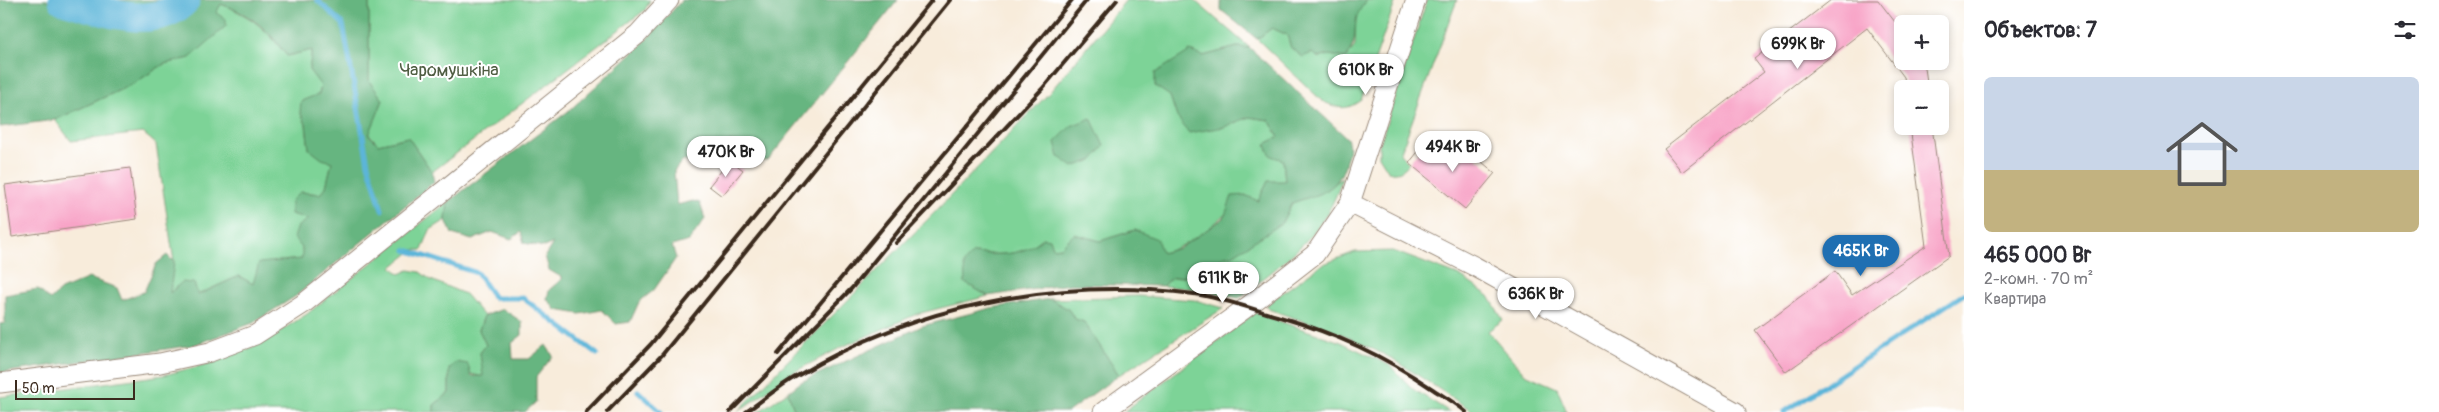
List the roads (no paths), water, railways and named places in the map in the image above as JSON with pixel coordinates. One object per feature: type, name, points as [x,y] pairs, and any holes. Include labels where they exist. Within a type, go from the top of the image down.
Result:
[{"type":"street","points":[[0,383],[160,362],[210,352],[255,335],[302,304],[638,34],[669,0]]},
{"type":"street","points":[[1103,412],[1247,307],[1315,254],[1350,203],[1416,0]]},
{"type":"street","points":[[1350,203],[1474,266],[1736,412]]},
{"type":"waterway","points":[[63,0],[110,13],[143,17],[159,15],[173,10],[186,0]]},
{"type":"waterway","points":[[317,0],[343,24],[368,164],[382,210]]},
{"type":"waterway","points":[[406,250],[477,273],[494,298],[523,298],[597,354]]},
{"type":"waterway","points":[[1784,412],[1964,294]]},
{"type":"waterway","points":[[638,391],[661,412]]},
{"type":"railway","points":[[586,412],[651,344],[932,0]]},
{"type":"railway","points":[[607,412],[662,355],[950,0]]},
{"type":"railway","points":[[778,354],[1072,0]]},
{"type":"railway","points":[[730,412],[852,288],[1087,0]]},
{"type":"railway","points":[[896,243],[1042,89],[1117,0]]},
{"type":"railway","points":[[746,412],[797,376],[842,351],[890,331],[939,314],[989,302],[1040,294],[1091,290],[1143,290],[1194,294],[1227,301],[1301,324],[1340,338],[1395,365],[1466,412]]},
{"type":"park label","name":"Чаромушкіна","points":[[449,70]]}]
